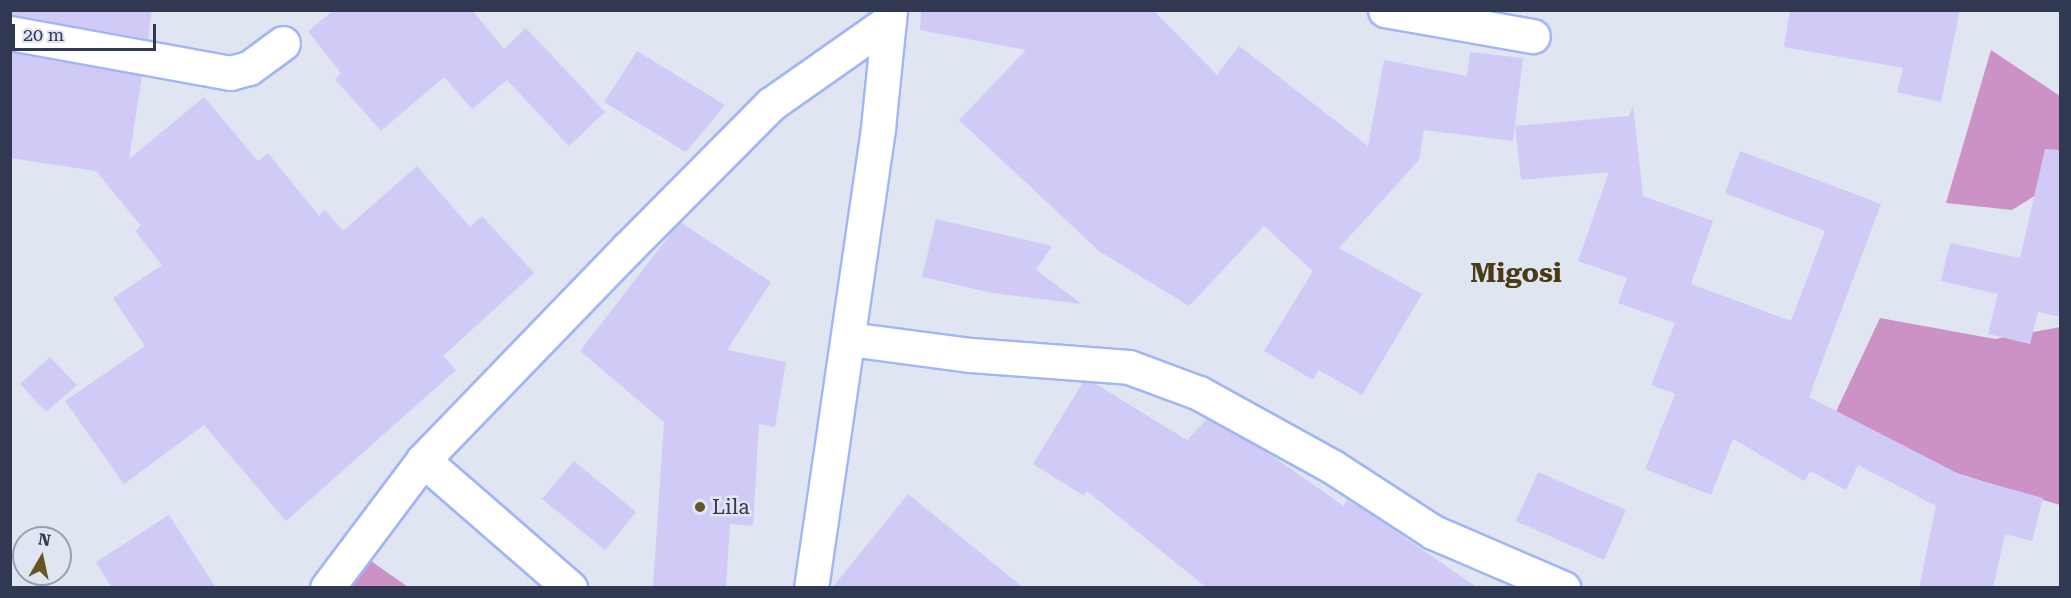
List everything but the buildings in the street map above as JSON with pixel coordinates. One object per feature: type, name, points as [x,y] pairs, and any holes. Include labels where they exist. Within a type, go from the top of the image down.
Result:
[{"type":"street","points":[[1385,10],[1533,36]]},
{"type":"street","points":[[811,588],[849,339],[890,16]]},
{"type":"street","points":[[327,588],[423,460],[771,104],[890,16]]},
{"type":"street","points":[[10,33],[230,73],[249,68],[283,43]]},
{"type":"street","points":[[849,339],[971,355],[1129,367],[1199,393],[1333,467],[1432,531],[1563,588]]},
{"type":"street","points":[[423,460],[570,588]]},
{"type":"shaded area","points":[[1991,50],[2060,96],[2060,180],[2012,210],[1946,203]]},
{"type":"shaded area","points":[[1880,318],[1995,339],[2060,327],[2060,505],[1826,433]]},
{"type":"shaded area","points":[[354,549],[408,587],[331,588]]},
{"type":"place","name":"Lila","points":[[700,507]]},
{"type":"district","name":"Migosi","points":[[1516,274]]}]
